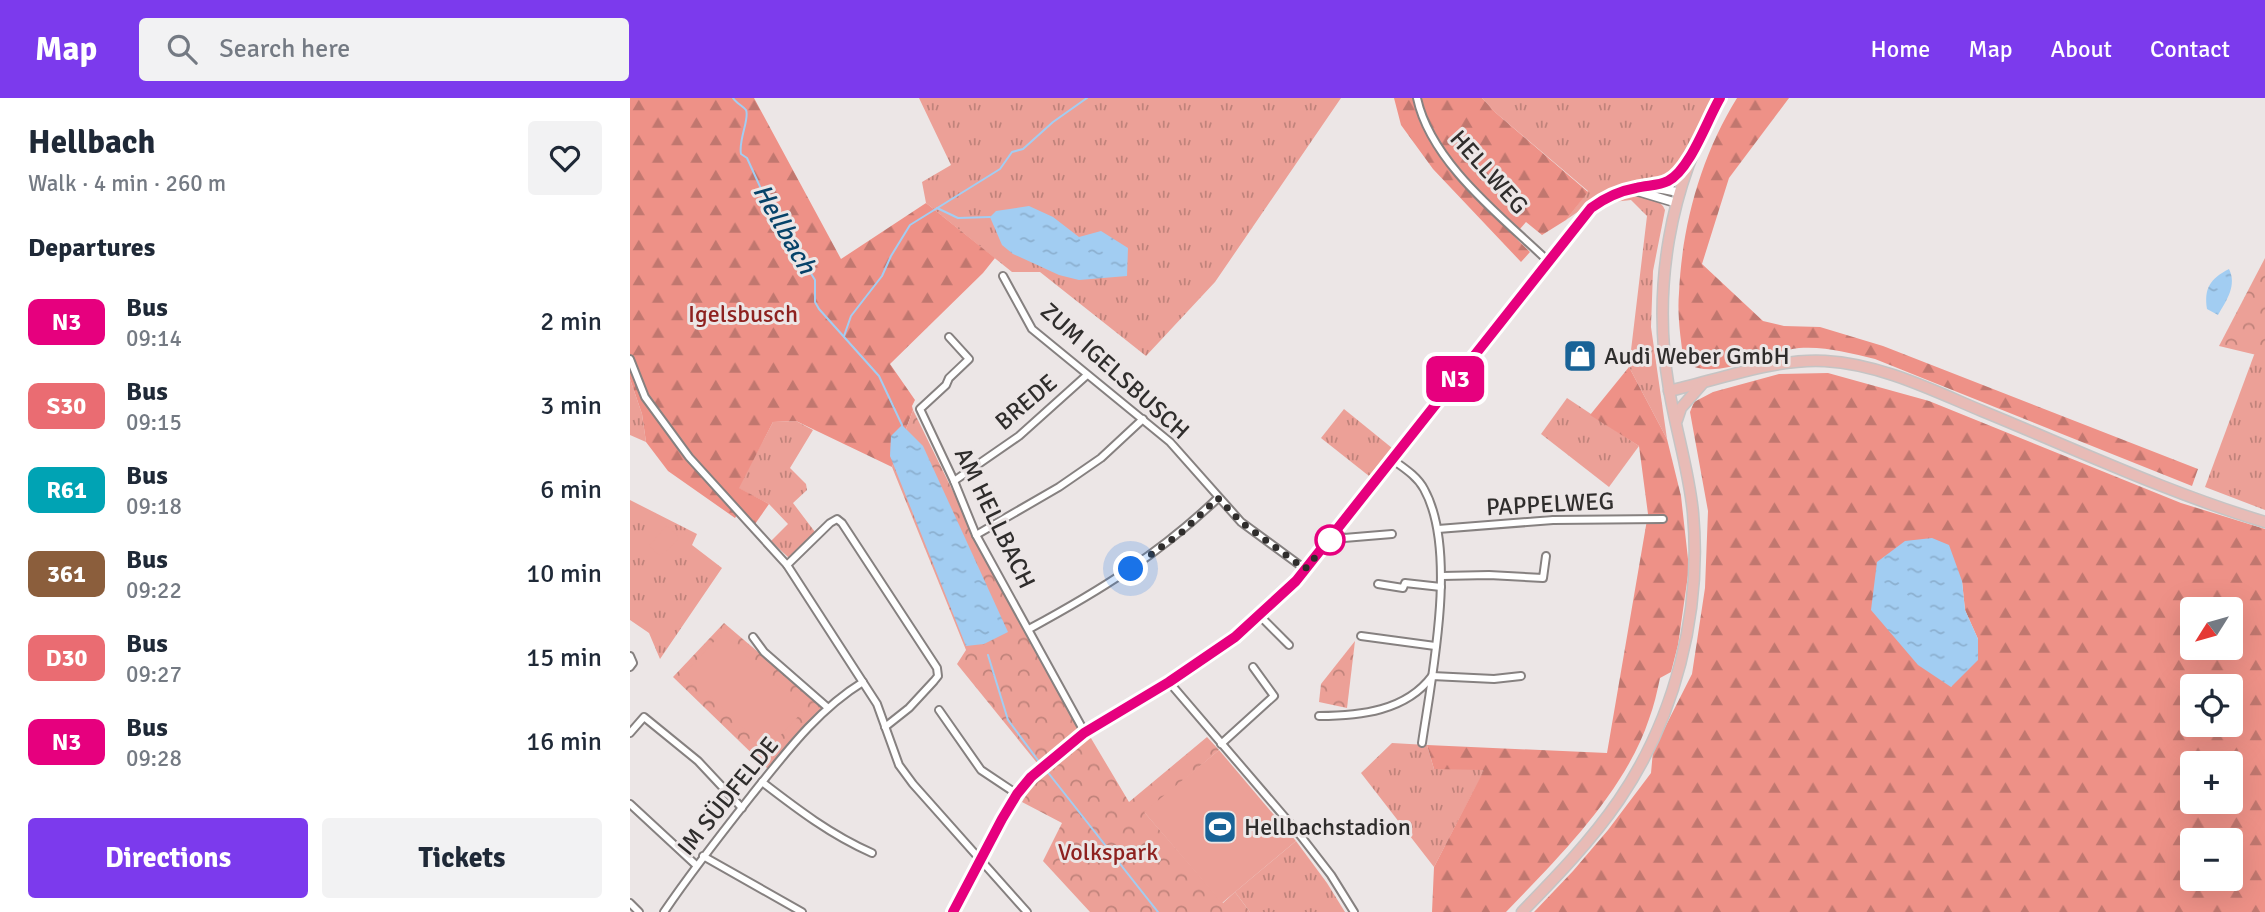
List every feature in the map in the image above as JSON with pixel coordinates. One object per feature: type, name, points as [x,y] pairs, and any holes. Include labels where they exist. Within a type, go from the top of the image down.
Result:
[{"type":"main road","points":[[1522,912],[1592,836],[1618,801],[1646,754],[1668,706],[1680,665],[1689,621],[1693,572],[1693,514],[1664,355],[1663,275],[1678,198],[1690,160],[1720,98]]},
{"type":"main road","points":[[1669,391],[1793,362],[1827,361],[1863,367],[1923,386],[2193,497],[2265,522]]},
{"type":"main road","points":[[1676,427],[1681,408],[1702,384]]},
{"type":"street","name":"HELLWEG","points":[[1417,98],[1433,140],[1455,169],[1548,261]]},
{"type":"street","points":[[953,912],[1017,794],[1040,768],[1084,733],[1169,682],[1235,637],[1260,616],[1336,532],[1591,208],[1607,196],[1670,180],[1690,160]]},
{"type":"street","points":[[1648,186],[1678,198]]},
{"type":"street","points":[[1630,189],[1678,198]]},
{"type":"street","name":"ZUM IGELSBUSCH","points":[[1003,276],[1032,329],[1170,442],[1241,522],[1305,569]]},
{"type":"street","name":"AM HELLBACH","points":[[949,337],[969,359],[920,409],[976,535],[1084,733]]},
{"type":"street","points":[[630,359],[645,397],[689,457],[786,565],[877,705],[899,765],[1027,912]]},
{"type":"street","name":"BREDE","points":[[954,481],[1019,436],[1087,375]]},
{"type":"street","points":[[976,535],[1059,487],[1101,458],[1143,419]]},
{"type":"street","points":[[1393,460],[1413,475],[1423,487],[1438,529],[1442,576],[1422,743]]},
{"type":"street","points":[[1029,629],[1091,595],[1131,569],[1182,532],[1218,498]]},
{"type":"street","points":[[786,565],[837,519],[884,585],[937,668],[937,676],[930,687],[886,727]]},
{"type":"street","name":"PAPPELWEG","points":[[1438,529],[1553,520],[1663,519]]},
{"type":"street","points":[[1336,532],[1344,538],[1392,534]]},
{"type":"street","points":[[1442,576],[1543,578],[1546,556]]},
{"type":"street","points":[[1378,584],[1403,588],[1405,583],[1441,587]]},
{"type":"street","points":[[1260,616],[1289,645]]},
{"type":"street","points":[[1362,636],[1435,646]]},
{"type":"street","points":[[752,637],[764,652],[827,707]]},
{"type":"street","points":[[630,667],[633,663],[631,657]]},
{"type":"street","points":[[1221,744],[1275,696],[1253,667]]},
{"type":"street","points":[[1319,716],[1357,716],[1394,705],[1414,694],[1432,676],[1494,679],[1521,676]]},
{"type":"street","name":"IM SÜDFELDE","points":[[664,912],[696,865],[762,782],[827,707],[863,682]]},
{"type":"street","points":[[1169,682],[1331,874],[1353,912]]},
{"type":"street","points":[[939,710],[981,770],[1017,794]]},
{"type":"street","points":[[630,733],[644,717],[698,761],[741,808]]},
{"type":"street","points":[[762,782],[815,823],[872,853]]},
{"type":"street","points":[[630,804],[696,865]]},
{"type":"street","points":[[703,856],[802,912]]},
{"type":"street","points":[[630,904],[639,912]]},
{"type":"green space","name":"Igelsbusch","points":[[630,98],[754,98],[841,259],[926,203],[995,258],[890,364],[915,400],[892,467],[796,421],[773,422],[739,488],[769,504],[755,524],[740,511],[735,518],[668,471],[646,442],[642,414],[630,379]]},
{"type":"green space","points":[[919,98],[1341,98],[1215,282],[1146,356],[1040,272],[1012,272],[926,203],[922,182],[951,165]]},
{"type":"green space","points":[[1394,98],[1482,98],[1588,192],[1566,220],[1542,235],[1526,222],[1514,236],[1530,252],[1521,262],[1433,169],[1401,125]]},
{"type":"green space","points":[[1482,98],[1713,98],[1678,167],[1668,177],[1605,193],[1566,220],[1588,191]]},
{"type":"green space","points":[[1737,98],[1789,98],[1729,178],[1702,264],[1763,321],[1784,326],[1820,327],[1883,346],[2198,469],[2192,486],[1875,359],[1818,348],[1799,348],[1726,368],[1698,368],[1684,363],[1679,302],[1681,267],[1689,217],[1713,143]]},
{"type":"green space","points":[[1642,196],[1659,202],[1665,210],[1653,271],[1651,327],[1667,439],[1629,367],[1647,216],[1631,200],[1613,202],[1623,197]]},
{"type":"green space","points":[[2265,258],[2265,357],[2219,346]]},
{"type":"green space","points":[[2265,336],[2265,510],[2205,487],[2254,355]]},
{"type":"green space","points":[[1629,367],[1667,439],[1681,496],[1689,568],[1678,645],[1671,672],[1660,678],[1638,746],[1607,798],[1568,846],[1506,912],[1432,912],[1434,867],[1484,770],[1434,769],[1427,745],[1607,753],[1648,514],[1639,446],[1590,415]]},
{"type":"green space","points":[[1828,373],[1929,401],[2181,503],[2265,529],[2265,912],[1534,912],[1608,830],[1651,773],[1653,751],[1692,674],[1705,588],[1708,511],[1690,412],[1694,402],[1713,392],[1779,374]],"holes":[[[1962,581],[1965,610],[1978,639],[1951,687]]]},
{"type":"green space","points":[[630,379],[642,414],[646,442],[630,435]]},
{"type":"green space","points":[[1567,398],[1639,446],[1609,487],[1541,434]]},
{"type":"green space","points":[[1344,409],[1392,448],[1369,476],[1321,438]]},
{"type":"green space","name":"Volkspark","points":[[913,410],[975,536],[1023,624],[1129,802],[1207,737],[1219,750],[1145,813],[1223,903],[1235,892],[1250,912],[1090,912],[1043,861],[1062,823],[1022,802],[1042,769],[957,664],[966,650],[892,467]]},
{"type":"green space","points":[[796,421],[813,430],[790,468],[806,484],[807,490],[793,503],[815,532],[789,558],[771,541],[788,524],[769,504],[738,488],[773,422]]},
{"type":"green space","points":[[630,500],[697,534],[692,545],[722,568],[660,659],[649,633],[630,620]]},
{"type":"green space","points":[[667,525],[679,538],[665,553],[659,555],[649,546]]},
{"type":"green space","points":[[724,623],[823,707],[768,769],[673,677]]},
{"type":"green space","points":[[722,633],[804,710],[767,750],[685,673]]},
{"type":"green space","points":[[1355,641],[1347,708],[1319,702],[1321,684]]},
{"type":"green space","points":[[1392,743],[1427,745],[1434,769],[1485,769],[1434,867],[1361,773]]},
{"type":"green space","name":"Hellbachstadion","points":[[1219,750],[1296,841],[1222,903],[1144,812]]},
{"type":"green space","points":[[1296,841],[1345,912],[1250,912],[1235,892]]},
{"type":"water","points":[[1029,206],[1053,217],[1079,237],[1101,231],[1128,248],[1127,276],[1079,280],[1059,275],[1013,254],[1002,245],[990,217],[996,211]]},
{"type":"water","points":[[2229,269],[2231,287],[2218,315],[2207,309],[2206,295],[2213,281]]},
{"type":"water","points":[[902,425],[923,446],[1008,632],[984,644],[966,646],[890,456],[891,436]]},
{"type":"water","points":[[1932,538],[1949,545],[1962,581],[1965,610],[1978,639],[1978,660],[1951,687],[1918,665],[1871,610],[1877,562],[1905,541]]},
{"type":"waterway","name":"Hellbach","points":[[733,98],[747,114],[741,154],[747,158],[767,202],[815,280],[815,302],[879,376],[902,425]]},
{"type":"waterway","points":[[844,336],[851,316],[882,276],[910,225],[1000,169],[1012,152],[1023,149],[1053,122],[1087,98]]},
{"type":"waterway","points":[[937,208],[958,218],[990,217]]},
{"type":"waterway","name":"Hellbach","points":[[988,655],[1008,720],[1040,763]]},
{"type":"waterway","name":"Hellbach","points":[[1046,770],[1158,912]]},
{"type":"bus line","name":"N3","points":[[953,912],[1002,819],[1031,777],[1084,733],[1203,661],[1260,616],[1296,581],[1591,208],[1607,196],[1673,178],[1690,160],[1720,98]]},
{"type":"place","name":"Audi Weber GmbH","points":[[1580,356]]},
{"type":"place","name":"Hellbachstadion","points":[[1220,827]]},
{"type":"route","points":[[1131,569],[1182,532],[1218,498],[1241,522],[1305,569],[1330,540]]}]
